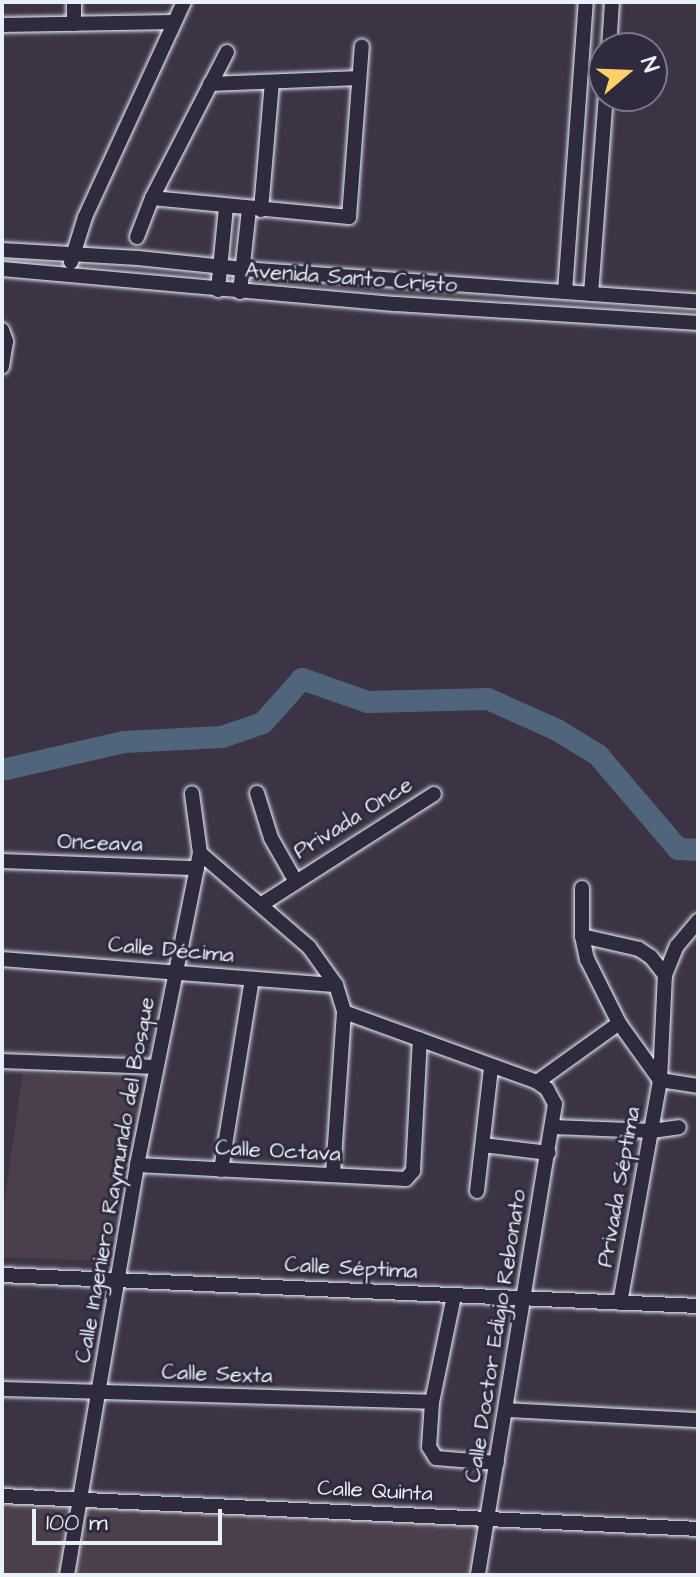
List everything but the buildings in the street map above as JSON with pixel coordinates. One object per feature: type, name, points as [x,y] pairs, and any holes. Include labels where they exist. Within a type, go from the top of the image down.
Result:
[{"type":"street","points":[[74,2],[74,24]]},
{"type":"street","points":[[69,275],[72,254],[184,2]]},
{"type":"street","points":[[565,292],[586,2]]},
{"type":"street","points":[[610,32],[612,2]]},
{"type":"street","points":[[2,25],[174,22]]},
{"type":"street","points":[[152,198],[349,217],[362,46]]},
{"type":"street","points":[[137,237],[152,198],[227,52]]},
{"type":"street","points":[[210,84],[359,78]]},
{"type":"street","points":[[240,292],[255,210],[272,82]]},
{"type":"street","points":[[591,294],[605,112]]},
{"type":"street","points":[[218,290],[226,207]]},
{"type":"street","name":"Avenida Santo Cristo","points":[[2,250],[698,302]]},
{"type":"street","name":"Avenida Santo Cristo","points":[[2,269],[240,292],[698,323]]},
{"type":"street","points":[[2,330],[6,341],[2,367]]},
{"type":"street","name":"Privada Once","points":[[257,793],[268,830],[295,880]]},
{"type":"street","name":"Calle Ingeniero Raymundo del Bosque","points":[[67,1575],[137,1165],[199,861],[192,794]]},
{"type":"street","name":"Privada Once","points":[[262,904],[295,880],[434,794]]},
{"type":"street","name":"Onceava","points":[[2,861],[199,861]]},
{"type":"street","points":[[199,861],[262,904],[309,947],[336,985],[344,1012],[333,1175]]},
{"type":"street","points":[[582,888],[582,936],[587,959],[619,1023],[660,1080],[698,1086]]},
{"type":"street","points":[[582,936],[639,949],[651,957],[665,975],[677,946],[698,921]]},
{"type":"street","name":"Calle Décima","points":[[2,959],[336,985]]},
{"type":"street","name":"Privada Séptima","points":[[620,1303],[660,1080],[665,975]]},
{"type":"street","points":[[221,1170],[252,979]]},
{"type":"street","points":[[344,1012],[491,1069],[537,1082],[619,1023]]},
{"type":"street","name":"Calle Octava","points":[[137,1165],[404,1180],[413,1171],[420,1039]]},
{"type":"street","points":[[2,1061],[156,1067]]},
{"type":"street","points":[[477,1191],[491,1069]]},
{"type":"street","name":"Calle Doctor Edigio Rebonato","points":[[478,1575],[553,1127],[555,1104],[547,1089],[537,1082]]},
{"type":"street","points":[[553,1127],[652,1131],[679,1127]]},
{"type":"street","points":[[483,1145],[549,1153]]},
{"type":"street","name":"Calle Séptima","points":[[2,1275],[698,1306]]},
{"type":"street","points":[[454,1296],[432,1402],[429,1447],[434,1456],[497,1463]]},
{"type":"street","name":"Calle Sexta","points":[[2,1389],[432,1402]]},
{"type":"street","points":[[506,1410],[698,1420]]},
{"type":"street","name":"Calle Quinta","points":[[2,1496],[698,1529]]},
{"type":"shaded area","points":[[23,1073],[141,1078],[107,1261],[2,1257],[2,1217]]},
{"type":"shaded area","points":[[2,1498],[487,1518],[476,1575],[2,1575]]},
{"type":"waterway","points":[[2,770],[124,742],[222,737],[263,723],[302,679],[368,702],[488,699],[557,730],[598,755],[678,849],[698,850]]}]
